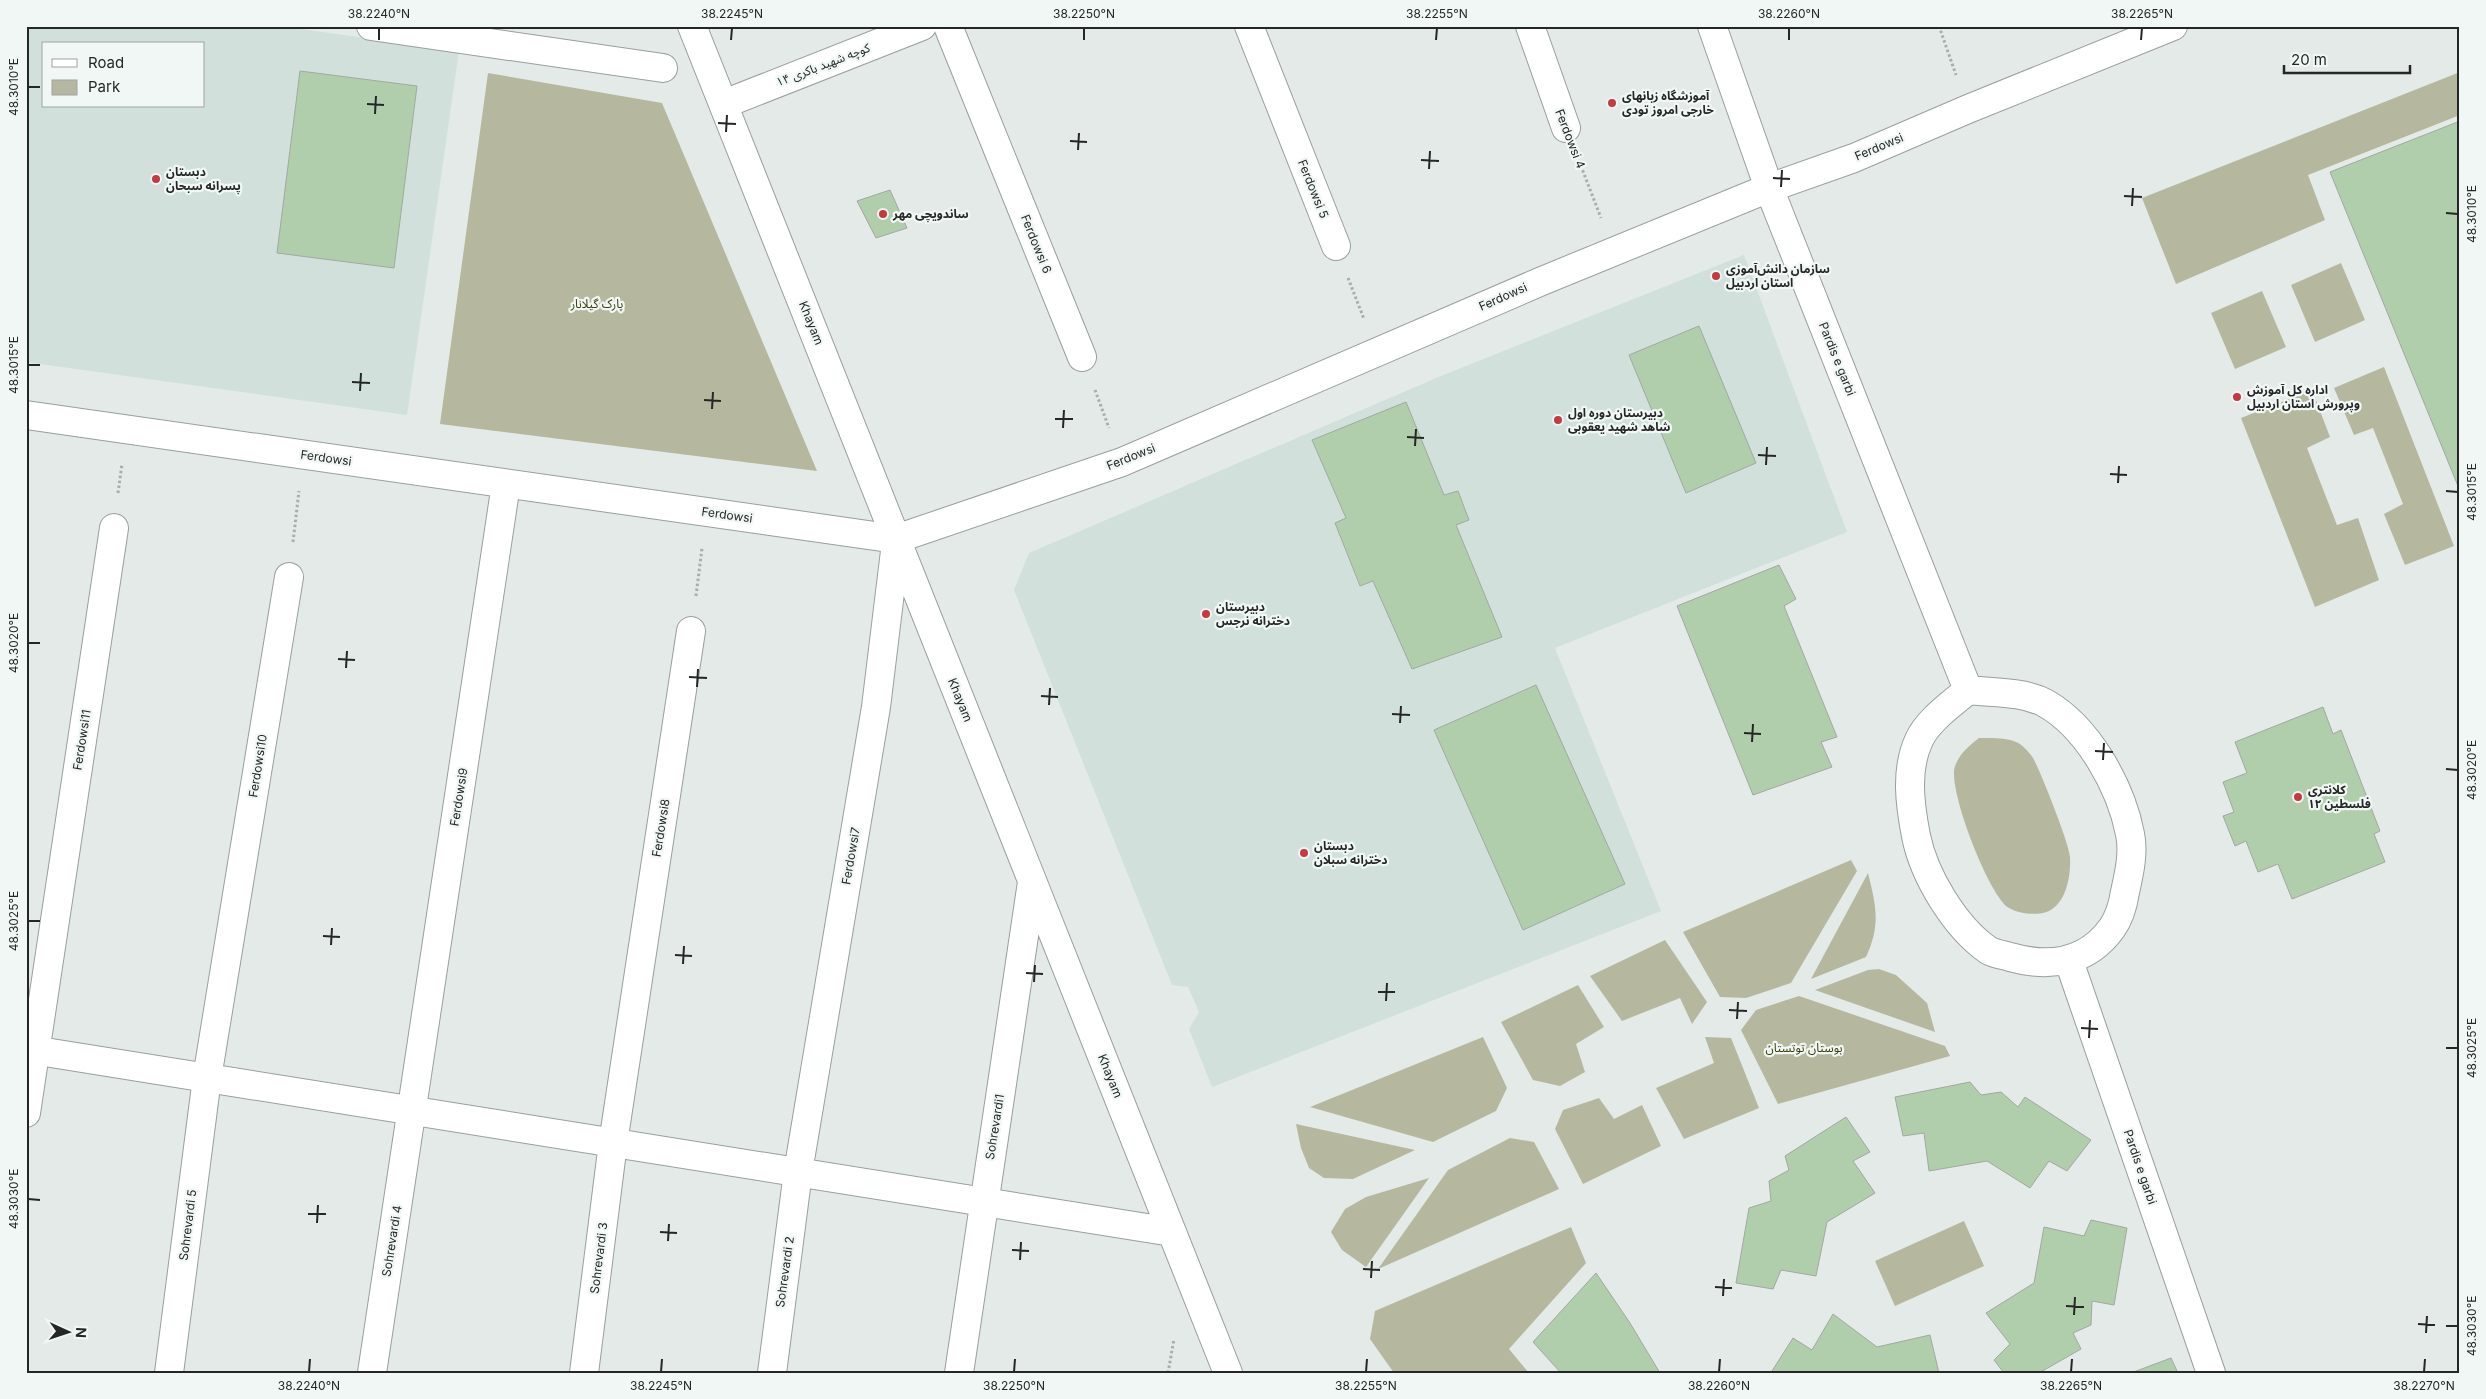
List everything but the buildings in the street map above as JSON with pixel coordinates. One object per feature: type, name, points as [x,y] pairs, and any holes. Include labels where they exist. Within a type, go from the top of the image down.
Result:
[{"type":"street","points":[[371,26],[663,68]]},
{"type":"street","name":"Khayam","points":[[692,26],[1228,1373]]},
{"type":"street","name":"کوچه شهید باکری ۱۴","points":[[724,104],[922,26]]},
{"type":"street","name":"Ferdowsi 6","points":[[948,26],[1082,357]]},
{"type":"street","name":"Ferdowsi 5","points":[[1249,26],[1336,246]]},
{"type":"street","name":"Ferdowsi 4","points":[[1530,26],[1566,128]]},
{"type":"street","name":"Pardis e garbi","points":[[1712,26],[1769,188],[1968,690]]},
{"type":"street","name":"Ferdowsi","points":[[26,415],[896,539],[1122,462],[1614,252],[1769,188],[1854,158],[1968,109],[2172,26]]},
{"type":"street","name":"Ferdowsi9","points":[[412,1110],[506,484]]},
{"type":"street","name":"Ferdowsi11","points":[[26,1113],[31,1049],[114,528]]},
{"type":"street","name":"Ferdowsi7","points":[[798,1172],[876,707],[896,539]]},
{"type":"street","name":"Ferdowsi10","points":[[207,1078],[288,578]]},
{"type":"street","name":"Ferdowsi8","points":[[614,1143],[691,631]]},
{"type":"street","points":[[1968,690],[2015,694],[2044,703],[2068,721],[2090,743],[2113,781],[2130,835],[2130,870],[2122,908],[2112,929],[2090,949],[2069,961],[2026,962],[1989,951],[1959,922],[1934,885],[1918,847],[1911,807],[1910,777],[1919,740],[1936,718],[1968,690]]},
{"type":"street","name":"Sohrevardi1","points":[[959,1373],[1032,881]]},
{"type":"street","name":"Pardis e garbi","points":[[2069,961],[2211,1373]]},
{"type":"street","points":[[31,1049],[1172,1232]]},
{"type":"street","name":"Sohrevardi 5","points":[[169,1373],[207,1078]]},
{"type":"street","name":"Sohrevardi 4","points":[[372,1373],[412,1110]]},
{"type":"street","name":"Sohrevardi 3","points":[[584,1373],[614,1143]]},
{"type":"street","name":"Sohrevardi 2","points":[[772,1373],[798,1172]]},
{"type":"path","points":[[1939,26],[1968,109]]},
{"type":"path","name":"Ferdowsi 4","points":[[1566,128],[1614,252]]},
{"type":"path","points":[[1336,246],[1377,352]]},
{"type":"path","points":[[1082,357],[1122,462]]},
{"type":"path","points":[[114,528],[126,429]]},
{"type":"path","points":[[288,578],[304,455]]},
{"type":"path","points":[[691,631],[706,512]]},
{"type":"shaded area","name":"دبستان پسرانه سبحان","points":[[26,26],[279,26],[459,51],[407,415],[26,362]],"holes":[[[300,71],[417,86],[394,267],[278,253]]]},
{"type":"shaded area","points":[[1744,255],[1847,532],[1555,648],[1661,911],[1212,1087],[1189,1029],[1199,1012],[1188,987],[1172,985],[1014,590],[1029,553],[1441,376]],"holes":[[[1406,402],[1444,495],[1458,491],[1456,525],[1502,637],[1412,669],[1373,581],[1359,586],[1335,524],[1346,518],[1312,440]],[[1536,685],[1625,884],[1523,930],[1434,731]]]},
{"type":"green space","points":[[2460,72],[2460,115],[2308,175],[2325,220],[2176,284],[2142,198]]},
{"type":"green space","name":"پارک گیلانار","points":[[488,73],[662,103],[817,471],[440,424]]},
{"type":"green space","points":[[2341,263],[2365,320],[2315,342],[2291,285]]},
{"type":"green space","points":[[2262,291],[2286,347],[2235,369],[2211,313]]},
{"type":"green space","points":[[2384,367],[2454,546],[2405,565],[2384,514],[2403,504],[2373,428],[2354,435],[2334,388]]},
{"type":"green space","points":[[2312,390],[2330,437],[2307,448],[2337,525],[2358,518],[2379,580],[2315,607],[2241,418]]},
{"type":"green space","points":[[1979,738],[2006,739],[2020,744],[2033,758],[2048,791],[2070,857],[2067,887],[2060,901],[2049,911],[2029,914],[2009,908],[1991,884],[1971,841],[1957,796],[1954,778],[1957,761],[1968,747]]},
{"type":"green space","points":[[1851,860],[1857,871],[1791,983],[1746,998],[1720,997],[1683,932]]},
{"type":"green space","points":[[1868,873],[1876,915],[1874,935],[1866,957],[1811,979]]},
{"type":"green space","points":[[1665,940],[1707,1002],[1692,1024],[1680,998],[1622,1021],[1590,976]]},
{"type":"green space","points":[[1879,969],[1896,975],[1927,1003],[1935,1032],[1815,990],[1868,970]]},
{"type":"green space","points":[[1578,985],[1604,1027],[1576,1044],[1585,1072],[1560,1086],[1533,1080],[1501,1022]]},
{"type":"green space","name":"بوستان توتستان","points":[[1799,996],[1945,1046],[1950,1056],[1778,1104],[1741,1030],[1756,1010]]},
{"type":"green space","points":[[1483,1037],[1507,1088],[1496,1111],[1433,1142],[1310,1107]]},
{"type":"green space","name":"بوستان توتستان","points":[[1705,1037],[1731,1038],[1759,1108],[1684,1139],[1656,1088],[1714,1063]]},
{"type":"green space","points":[[1599,1098],[1614,1119],[1642,1105],[1661,1146],[1583,1184],[1555,1129],[1563,1110]]},
{"type":"green space","points":[[1296,1124],[1415,1150],[1353,1179],[1324,1178],[1309,1168],[1301,1148]]},
{"type":"green space","points":[[1510,1138],[1534,1142],[1559,1189],[1378,1269],[1448,1170]]},
{"type":"green space","points":[[1429,1178],[1366,1267],[1342,1250],[1331,1232],[1345,1209],[1366,1197]]},
{"type":"green space","points":[[1964,1221],[1984,1266],[1895,1306],[1875,1261]]},
{"type":"green space","points":[[1571,1227],[1586,1263],[1509,1349],[1529,1373],[1394,1373],[1370,1339],[1375,1311]]},
{"type":"place","name":"آموزشگاه زبانهای خارجی امروز تودی","points":[[1612,103]]},
{"type":"place","name":"دبستان پسرانه سبحان","points":[[156,179]]},
{"type":"place","name":"ساندویچی مهر","points":[[883,214]]},
{"type":"place","name":"سازمان دانش‌آموزی استان اردبیل","points":[[1716,276]]},
{"type":"place","name":"اداره کل آموزش وپرورش استان اردبیل","points":[[2237,397]]},
{"type":"place","name":"دبیرستان دوره اول شاهد شهید یعقوبی","points":[[1558,420]]},
{"type":"place","name":"دبیرستان دخترانه نرجس","points":[[1206,614]]},
{"type":"place","name":"کلانتری ۱۲ فلسطین","points":[[2298,797]]},
{"type":"place","name":"دبستان دخترانه سبلان","points":[[1304,853]]}]
